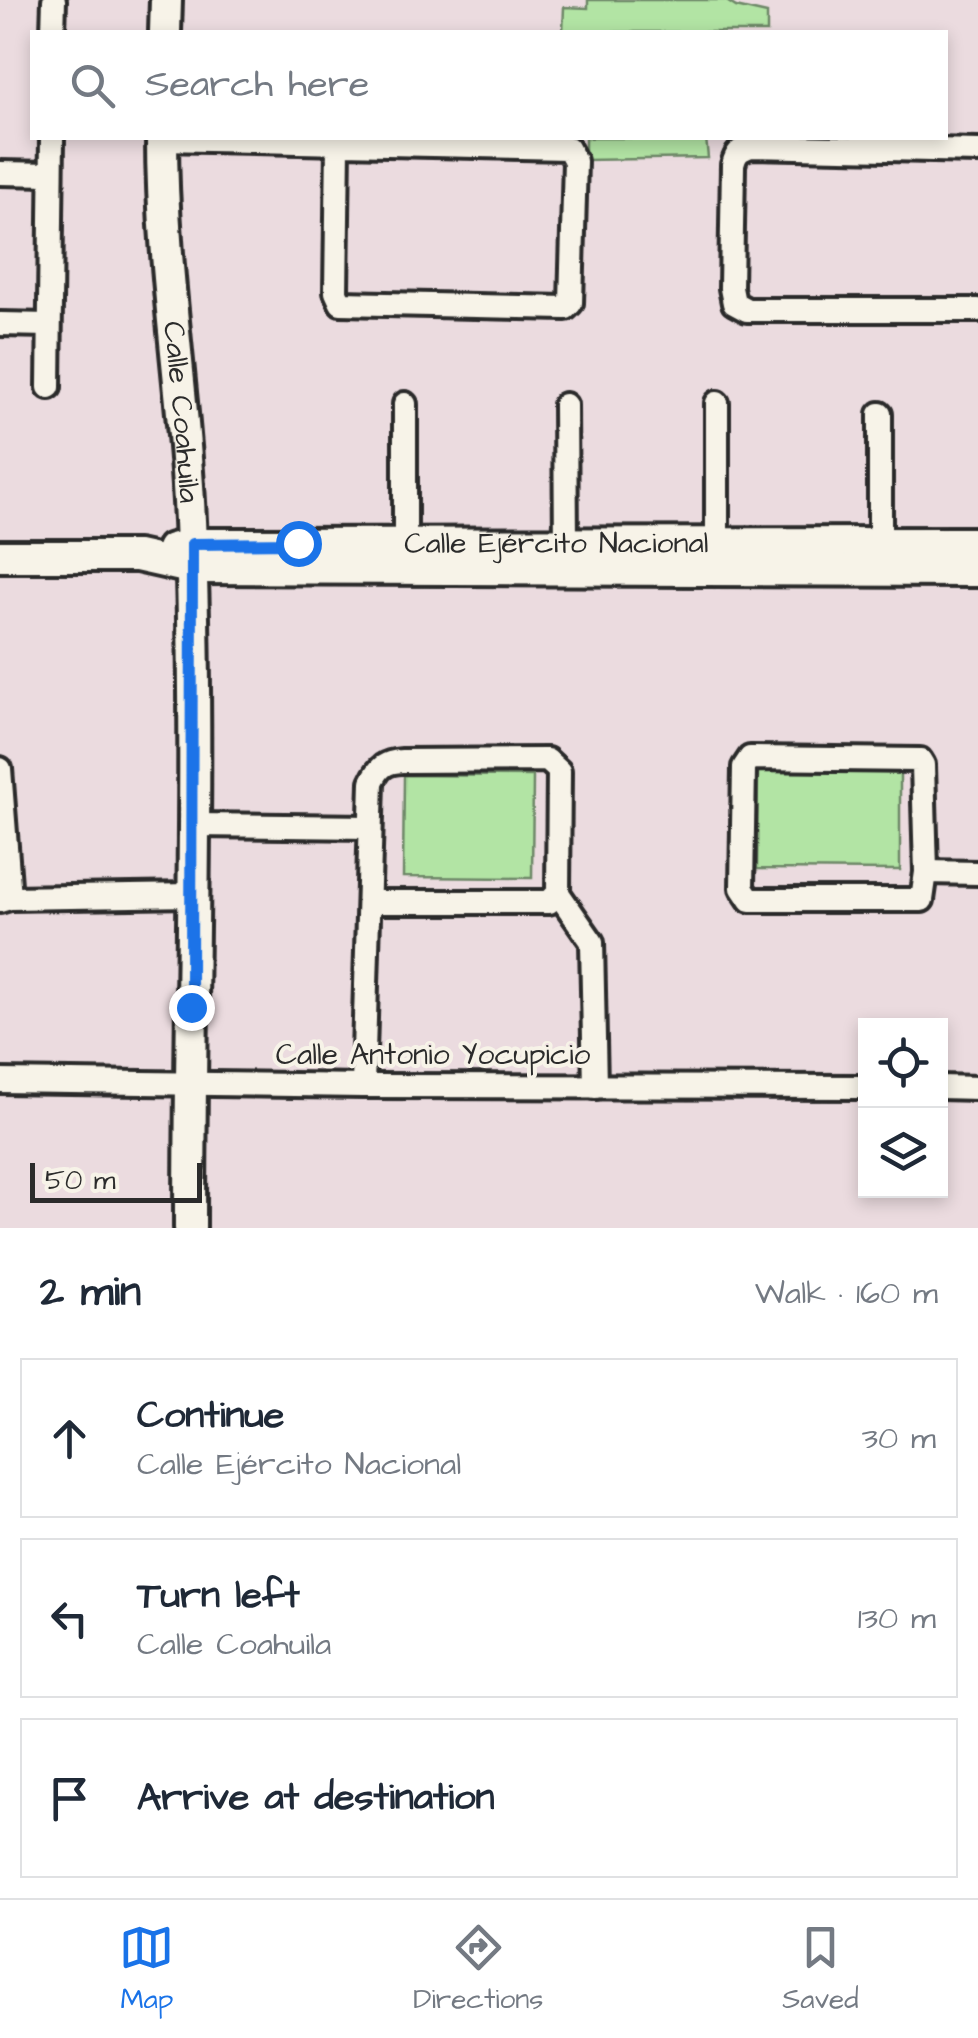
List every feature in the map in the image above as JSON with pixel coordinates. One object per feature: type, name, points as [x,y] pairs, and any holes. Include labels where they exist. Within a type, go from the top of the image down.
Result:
[{"type":"street","points":[[53,30],[54,0]]},
{"type":"street","points":[[165,30],[166,0]]},
{"type":"street","points":[[49,386],[52,140]]},
{"type":"street","name":"Calle Coahuila","points":[[162,140],[164,235],[191,556],[194,825],[190,1228]]},
{"type":"street","points":[[212,140],[568,148],[574,161],[574,296],[566,308],[341,303],[336,292],[338,145]]},
{"type":"street","points":[[978,151],[751,146],[742,149],[733,165],[731,288],[734,303],[747,310],[978,310]]},
{"type":"street","points":[[0,173],[52,174]]},
{"type":"street","points":[[0,324],[49,325]]},
{"type":"street","points":[[717,403],[717,542]]},
{"type":"street","points":[[404,542],[405,404]]},
{"type":"street","points":[[565,405],[566,544]]},
{"type":"street","points":[[880,414],[880,542]]},
{"type":"street","name":"Calle Ejército Nacional","points":[[191,556],[404,542],[978,543]]},
{"type":"street","name":"Calle Ejército Nacional","points":[[0,556],[978,571]]},
{"type":"street","points":[[363,1086],[372,782],[378,769],[402,761],[548,760],[559,771],[558,893],[592,942],[595,1086]]},
{"type":"street","points":[[920,760],[926,872],[922,900],[750,900],[742,888],[746,761],[920,760]]},
{"type":"street","points":[[0,768],[5,899],[192,895]]},
{"type":"street","points":[[194,825],[370,828]]},
{"type":"street","points":[[926,872],[978,873]]},
{"type":"street","points":[[370,902],[549,902],[558,893]]},
{"type":"street","name":"Calle Antonio Yocupicio","points":[[0,1081],[858,1087]]},
{"type":"street","points":[[948,1088],[978,1088]]},
{"type":"green space","points":[[588,0],[725,0],[736,7],[767,14],[767,30],[563,30],[564,7],[588,8]]},
{"type":"green space","points":[[585,140],[706,140],[708,158],[585,160]]},
{"type":"green space","points":[[758,771],[900,773],[900,870],[757,869]]},
{"type":"green space","points":[[404,775],[533,776],[532,878],[403,877]]},
{"type":"route","points":[[191,1007],[192,544],[298,543]]}]
